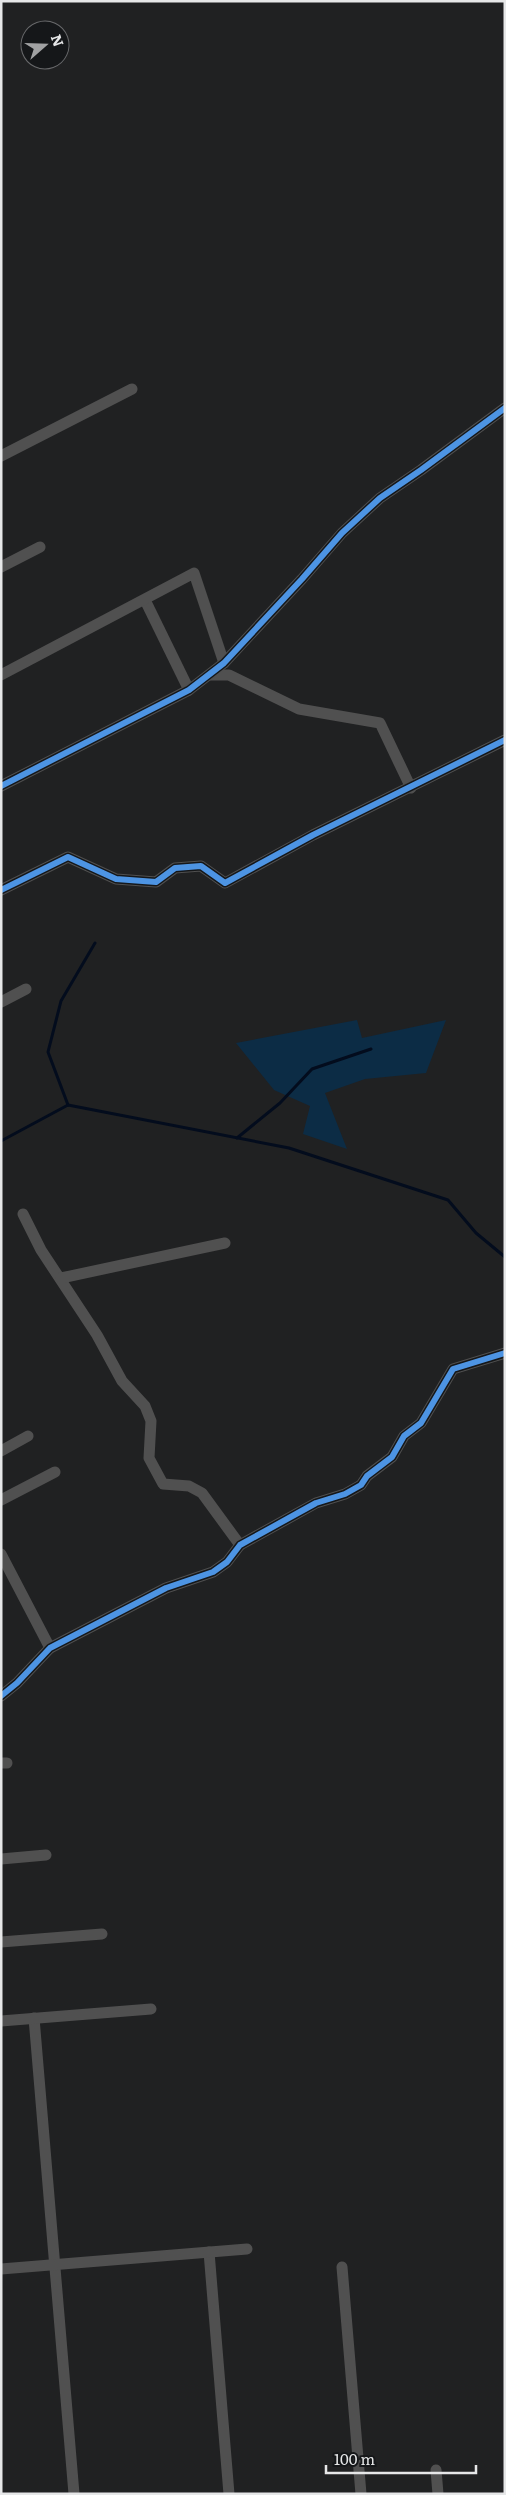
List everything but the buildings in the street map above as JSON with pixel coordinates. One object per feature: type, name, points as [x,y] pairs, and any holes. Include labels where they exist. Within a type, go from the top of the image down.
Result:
[{"type":"street","points":[[1,456],[132,389]]},
{"type":"street","points":[[1,786],[189,690],[210,675],[224,663],[342,533],[374,504],[505,408]]},
{"type":"street","points":[[1,567],[40,547]]},
{"type":"street","points":[[1,675],[194,574],[224,663]]},
{"type":"street","points":[[145,600],[189,690]]},
{"type":"street","points":[[210,675],[229,675],[299,709],[380,723],[411,788]]},
{"type":"street","points":[[1,890],[68,857],[116,879],[156,882],[175,868],[201,866],[225,883],[313,835],[505,740]]},
{"type":"street","points":[[1,1002],[26,989]]},
{"type":"street","points":[[23,1214],[41,1250],[97,1335],[122,1382],[145,1406],[151,1421],[148,1458],[163,1484],[189,1486],[202,1492],[240,1544]]},
{"type":"street","points":[[61,1278],[225,1243]]},
{"type":"street","points":[[1,1696],[17,1683],[50,1648],[166,1588],[213,1572],[227,1562],[240,1544],[316,1503],[345,1494],[360,1486],[367,1476],[392,1457],[404,1436],[420,1423],[454,1369],[505,1353]]},
{"type":"street","points":[[1,1451],[28,1436]]},
{"type":"street","points":[[1,1500],[56,1472]]},
{"type":"street","points":[[1,1554],[50,1648]]},
{"type":"street","points":[[1,1859],[46,1855]]},
{"type":"street","points":[[1,1942],[102,1934]]},
{"type":"street","points":[[1,2021],[151,2009]]},
{"type":"street","points":[[34,2018],[74,2494]]},
{"type":"street","points":[[1,2269],[248,2249]]},
{"type":"street","points":[[209,2252],[229,2494]]},
{"type":"street","points":[[342,2267],[361,2494]]},
{"type":"street","points":[[436,2470],[438,2494]]},
{"type":"shaded area","points":[[357,1020],[362,1038],[446,1020],[426,1073],[365,1079],[325,1093],[347,1149],[303,1134],[310,1106],[274,1090],[236,1043]]},
{"type":"waterway","points":[[68,1105],[48,1052],[61,1001],[95,943]]},
{"type":"waterway","points":[[237,1138],[280,1103],[312,1069],[371,1049]]},
{"type":"waterway","points":[[1,1141],[68,1105],[289,1148],[448,1200],[476,1233],[505,1257]]},
{"type":"cycle path","points":[[1,786],[189,690],[224,663],[342,533],[380,498],[505,408]]},
{"type":"cycle path","points":[[1,890],[68,857],[116,879],[156,882],[175,868],[201,866],[225,883],[313,835],[505,740]]},
{"type":"cycle path","points":[[1,1696],[17,1683],[50,1648],[166,1588],[213,1572],[227,1562],[240,1545],[316,1503],[345,1494],[361,1485],[367,1476],[392,1457],[404,1436],[421,1423],[453,1369],[505,1353]]}]
